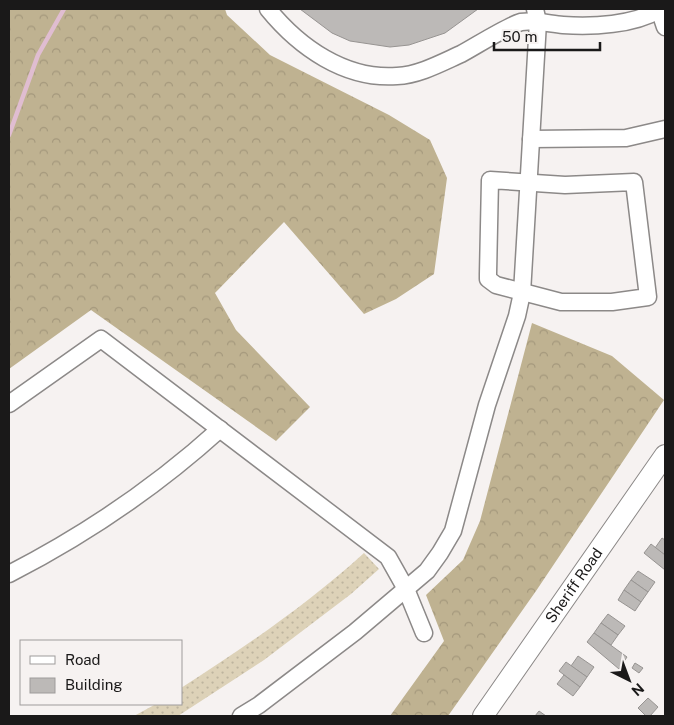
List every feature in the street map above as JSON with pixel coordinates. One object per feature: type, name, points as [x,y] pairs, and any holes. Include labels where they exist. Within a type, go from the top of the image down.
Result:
[{"type":"main road","name":"Sheriff Road","points":[[482,716],[665,455]]},
{"type":"lane","points":[[268,9],[292,36],[342,68],[367,74],[397,76],[422,71],[461,54],[537,14],[583,25],[624,22],[647,17],[659,9],[665,27]]},
{"type":"lane","points":[[241,716],[318,661],[427,571],[453,531],[487,405],[517,316],[522,293],[530,183],[537,14]]},
{"type":"lane","points":[[531,140],[626,138],[665,129]]},
{"type":"lane","points":[[490,180],[592,185],[634,182],[648,297],[612,302],[561,302],[522,293],[496,285],[488,279],[490,180]]},
{"type":"lane","points":[[9,404],[101,339],[388,556],[406,589],[424,633]]},
{"type":"lane","points":[[9,574],[87,530],[134,499],[181,465],[220,430]]},
{"type":"shaded area","points":[[364,553],[379,569],[351,594],[264,660],[178,716],[134,716],[154,705],[182,705],[182,687],[276,624],[343,572]]},
{"type":"green space","points":[[9,9],[225,9],[227,15],[270,55],[389,115],[430,140],[447,178],[434,274],[396,299],[364,314],[284,222],[215,293],[236,330],[310,407],[276,441],[91,310],[9,369]]},
{"type":"green space","points":[[532,323],[612,356],[664,400],[536,591],[448,716],[390,716],[444,641],[426,595],[463,560],[480,521]]},
{"type":"building","points":[[300,9],[478,9],[445,33],[409,45],[390,47],[350,41],[332,33]]},
{"type":"building","points":[[662,538],[665,540],[665,555],[655,548]]},
{"type":"building","points":[[651,544],[665,555],[665,570],[644,553]]},
{"type":"building","points":[[638,571],[655,582],[648,592],[631,580]]},
{"type":"building","points":[[631,580],[648,592],[641,602],[624,590]]},
{"type":"building","points":[[624,590],[641,602],[635,611],[618,600]]},
{"type":"building","points":[[608,614],[625,626],[618,635],[601,623]]},
{"type":"building","points":[[601,623],[618,635],[611,645],[594,633]]},
{"type":"building","points":[[594,633],[627,657],[619,669],[587,642]]},
{"type":"building","points":[[578,656],[594,667],[587,677],[571,666]]},
{"type":"building","points":[[566,662],[587,677],[580,687],[559,671]]},
{"type":"building","points":[[635,663],[643,668],[639,673],[632,668]]},
{"type":"building","points":[[564,675],[580,687],[573,696],[557,684]]},
{"type":"building","points":[[648,698],[658,707],[650,716],[646,716],[638,708]]},
{"type":"building","points":[[539,711],[546,716],[535,716]]},
{"type":"waterway","points":[[9,135],[38,55],[64,9]]}]
